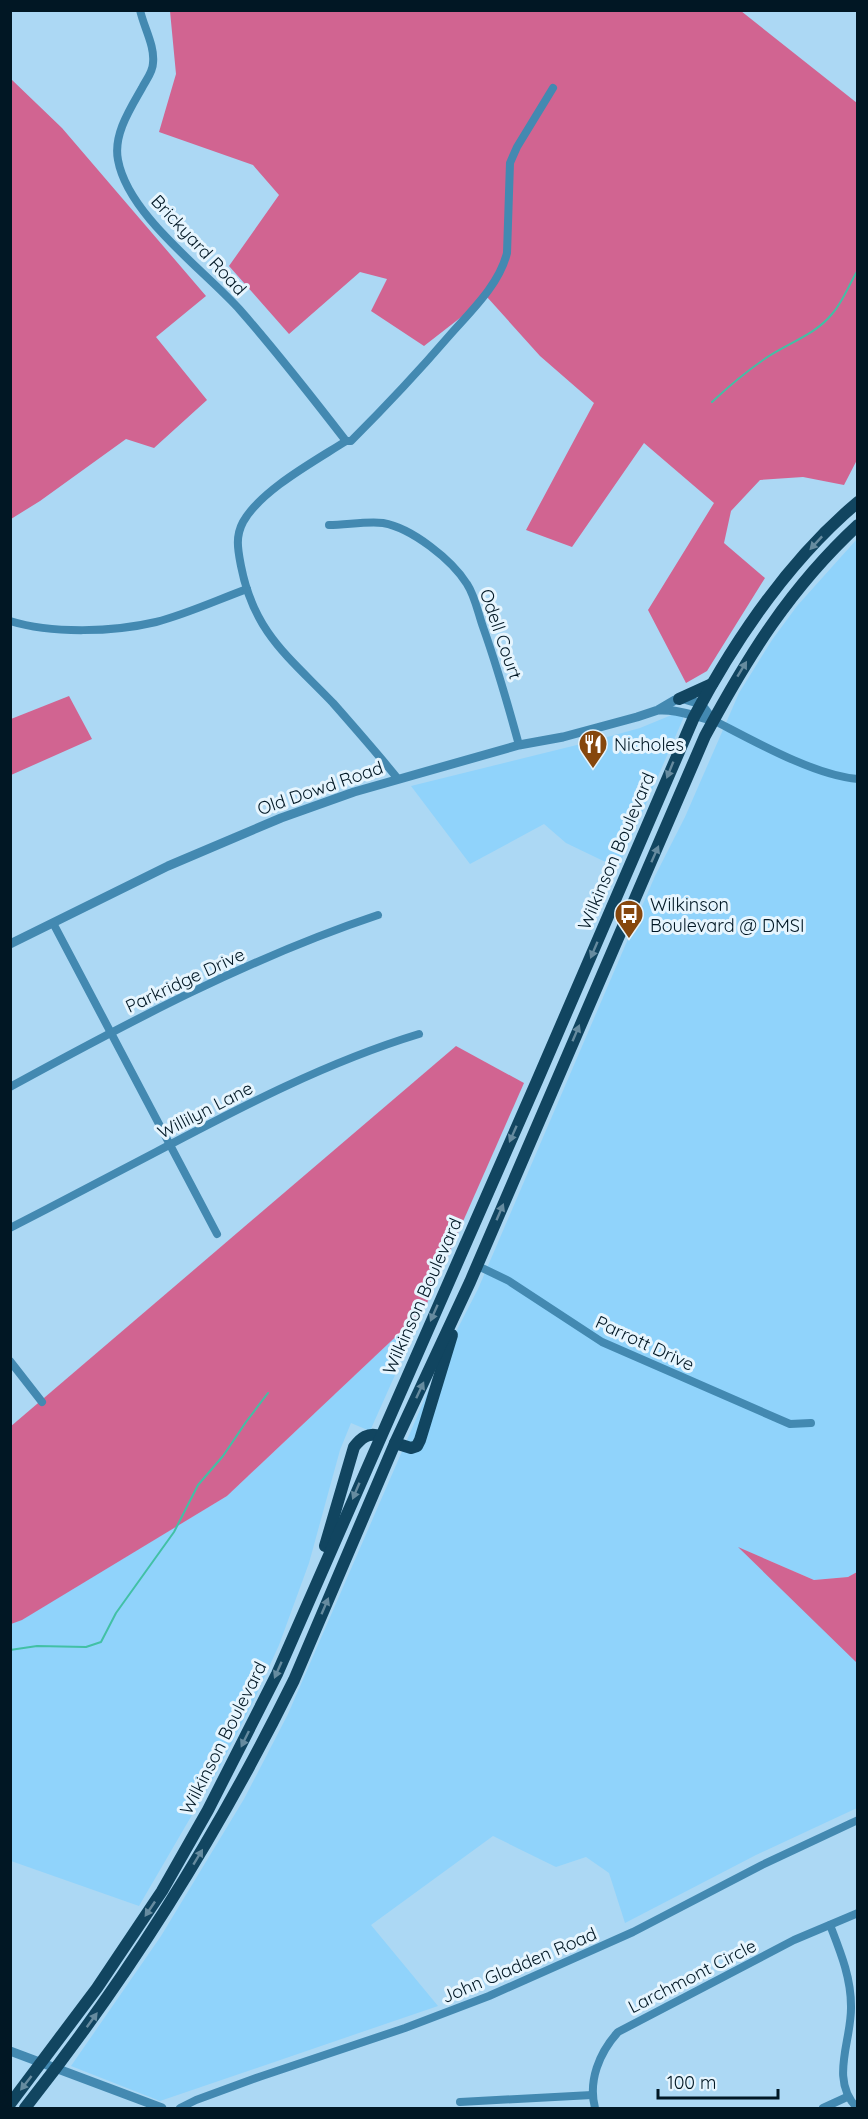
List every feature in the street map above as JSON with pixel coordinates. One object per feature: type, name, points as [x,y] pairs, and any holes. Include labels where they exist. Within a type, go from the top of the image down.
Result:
[{"type":"main road","name":"Wilkinson Boulevard","points":[[10,2104],[97,1988],[162,1891],[231,1767],[277,1674],[700,704],[744,633],[786,576],[833,524],[858,502]]},
{"type":"main road","name":"Wilkinson Boulevard","points":[[26,2109],[150,1936],[245,1775],[294,1680],[395,1443],[470,1282],[713,720],[744,665],[779,613],[823,560],[858,525]]},
{"type":"main road","points":[[679,699],[712,684]]},
{"type":"main road","points":[[395,1443],[411,1448],[417,1446],[420,1440],[470,1282]]},
{"type":"main road","points":[[309,1600],[354,1447],[366,1436],[380,1436]]},
{"type":"street","name":"Brickyard Road","points":[[140,10],[154,62],[151,72],[127,114],[118,142],[117,156],[125,182],[152,220],[244,315],[346,441]]},
{"type":"street","points":[[398,779],[331,702],[274,643],[257,615],[247,589],[237,539],[250,512],[268,494],[346,441],[351,441],[420,369],[500,273],[508,243],[510,163],[517,147],[553,88]]},
{"type":"street","name":"Odell Court","points":[[328,525],[383,523],[411,532],[424,541],[468,584],[502,682],[519,745]]},
{"type":"street","points":[[10,621],[28,626],[60,629],[146,624],[185,613],[247,589]]},
{"type":"street","name":"Old Dowd Road","points":[[658,710],[675,699],[679,699]]},
{"type":"street","points":[[679,699],[700,704]]},
{"type":"street","name":"Old Dowd Road","points":[[700,704],[713,720]]},
{"type":"street","name":"Old Dowd Road","points":[[10,944],[127,885],[240,835],[314,806],[398,779],[519,745],[591,730],[658,710],[671,709],[694,717],[713,720],[802,764],[826,773],[858,779]]},
{"type":"street","name":"Parkridge Drive","points":[[10,1087],[201,987],[340,928],[378,915]]},
{"type":"street","points":[[53,923],[217,1234]]},
{"type":"street","name":"Willilyn Lane","points":[[10,1228],[289,1085],[378,1047],[419,1034]]},
{"type":"street","name":"Parrott Drive","points":[[476,1265],[509,1281],[602,1342],[790,1424],[811,1424]]},
{"type":"street","points":[[10,1361],[42,1402]]},
{"type":"street","points":[[380,1436],[395,1443]]},
{"type":"street","points":[[231,1767],[245,1775]]},
{"type":"street","name":"John Gladden Road","points":[[180,2109],[196,2100],[405,2028],[506,1989],[633,1932],[779,1857],[858,1820]]},
{"type":"street","name":"Larchmont Circle","points":[[595,2109],[592,2095],[593,2082],[600,2059],[610,2040],[618,2032],[794,1940],[858,1913]]},
{"type":"street","points":[[830,1925],[843,1957],[850,1991],[851,2013],[842,2073],[847,2097],[856,2109]]},
{"type":"street","points":[[10,2051],[58,2067],[162,2109]]},
{"type":"street","points":[[460,2102],[592,2095]]},
{"type":"street","points":[[823,2109],[847,2097]]},
{"type":"shaded area","points":[[170,11],[741,11],[857,103],[858,458],[844,485],[803,477],[760,480],[731,511],[724,543],[765,578],[707,671],[686,683],[648,610],[714,503],[644,443],[572,547],[526,530],[594,403],[540,356],[487,297],[424,346],[371,311],[387,279],[360,272],[289,334],[229,266],[279,195],[253,165],[159,132],[176,74]]},
{"type":"shaded area","points":[[11,79],[62,128],[206,296],[156,337],[207,400],[154,448],[126,439],[11,519]]},
{"type":"shaded area","points":[[857,539],[857,1572],[848,1577],[814,1580],[740,1548],[857,1662],[857,1808],[756,1855],[625,1923],[609,1873],[586,1857],[556,1867],[493,1836],[371,1925],[438,2006],[160,2101],[71,2066],[161,1936],[244,1799],[288,1714],[443,1357],[478,1289],[655,876],[685,817],[739,693],[772,640],[797,606]]},
{"type":"shaded area","points":[[69,696],[92,739],[11,775],[11,719]]},
{"type":"shaded area","points":[[674,714],[683,719],[618,868],[566,843],[544,824],[470,864],[411,786],[593,741],[640,728]]},
{"type":"shaded area","points":[[456,1046],[524,1083],[424,1310],[227,1496],[22,1620],[11,1624],[10,1427]]},
{"type":"shaded area","points":[[424,1310],[370,1431],[351,1423],[340,1450],[309,1563],[279,1645],[217,1772],[139,1906],[11,1861],[10,1624],[227,1496]]},
{"type":"shaded area","points":[[738,1547],[814,1580],[848,1577],[857,1572],[857,1663]]},
{"type":"waterway","points":[[712,402],[759,363],[818,328],[839,304],[858,270]]},
{"type":"waterway","points":[[10,1650],[37,1646],[86,1647],[101,1642],[116,1613],[174,1532],[198,1485],[223,1456],[268,1393]]},
{"type":"place","name":"Nicholes","points":[[593,770]]},
{"type":"place","name":"Wilkinson Boulevard @ DMSI","points":[[629,940]]}]
